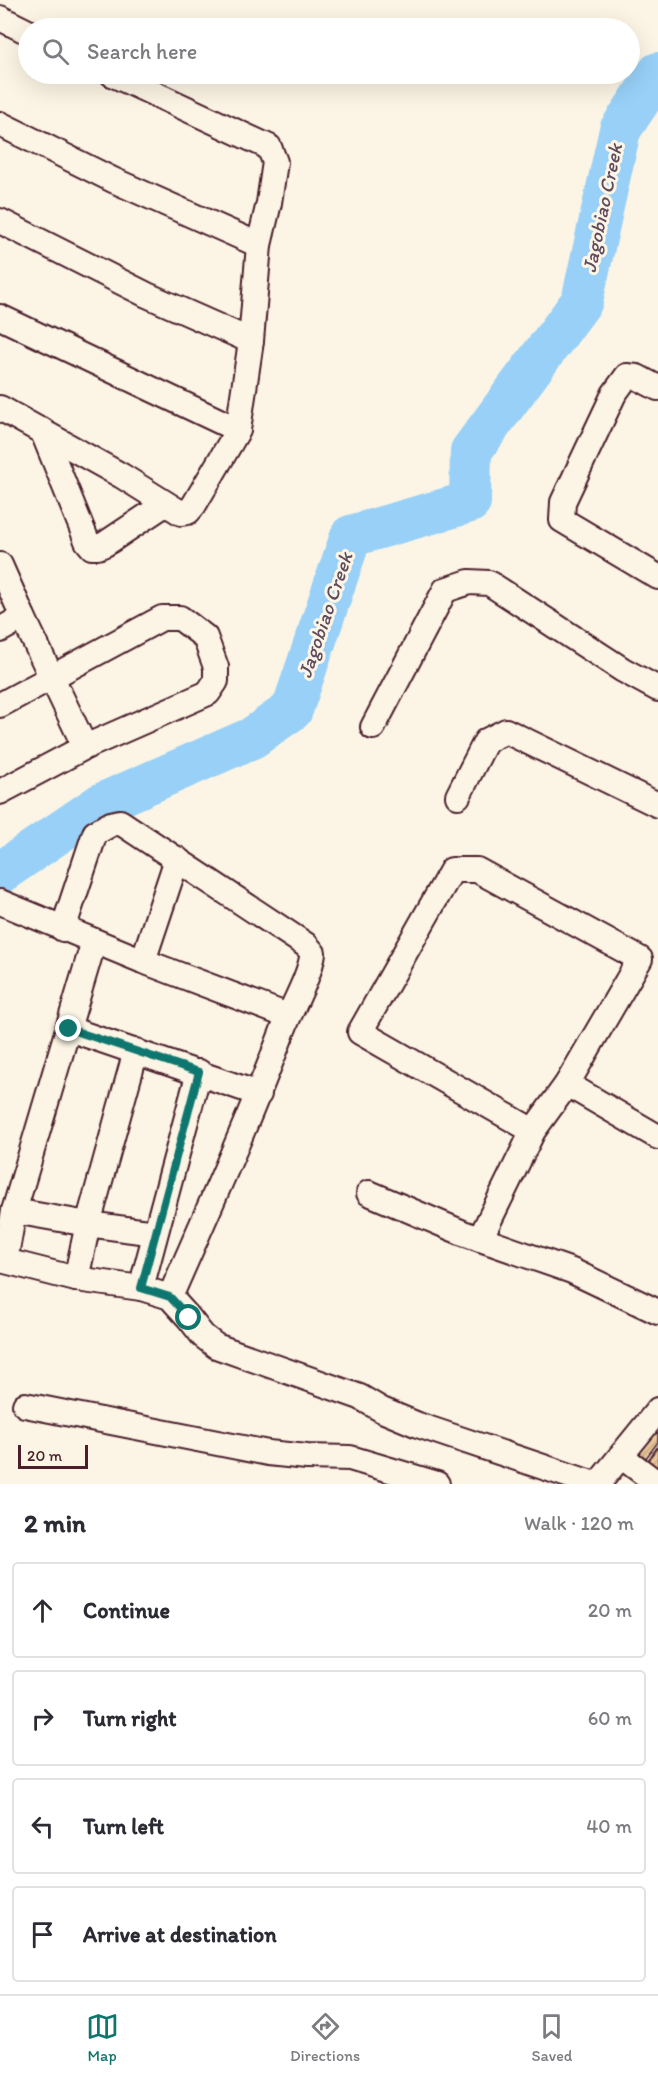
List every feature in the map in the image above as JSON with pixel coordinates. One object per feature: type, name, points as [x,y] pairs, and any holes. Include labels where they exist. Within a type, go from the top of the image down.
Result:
[{"type":"street","points":[[0,18],[18,27]]},
{"type":"street","points":[[0,408],[122,476],[181,513],[188,512],[194,506],[238,430],[251,341],[259,245],[269,203],[275,162],[269,147],[134,84]]},
{"type":"street","points":[[0,124],[113,180],[259,245]]},
{"type":"street","points":[[0,221],[147,295],[251,341]]},
{"type":"street","points":[[0,317],[238,430]]},
{"type":"street","points":[[658,388],[636,377],[627,376],[614,394],[563,502],[562,520],[658,577]]},
{"type":"street","points":[[42,430],[87,542],[92,547],[98,548],[105,544],[165,504]]},
{"type":"street","points":[[0,565],[85,747]]},
{"type":"street","points":[[373,727],[445,590],[469,582],[489,583],[623,670],[658,689]]},
{"type":"street","points":[[0,630],[23,618]]},
{"type":"street","points":[[0,705],[162,618],[180,618],[205,637],[216,667],[216,681],[208,693],[85,747],[0,792]]},
{"type":"street","points":[[458,796],[486,741],[506,731],[658,805]]},
{"type":"street","points":[[63,929],[96,833],[102,828],[120,822],[306,945],[313,953],[312,964],[288,1016],[259,1094],[170,1297]]},
{"type":"street","points":[[143,961],[177,859]]},
{"type":"street","points":[[480,1239],[534,1131],[567,1084],[640,959],[477,870],[452,870],[360,1032],[534,1131]]},
{"type":"street","points":[[0,902],[143,961],[288,1016]]},
{"type":"street","points":[[94,941],[14,1210],[5,1261],[76,1279],[141,1288],[170,1297],[203,1336],[216,1346],[360,1397],[382,1410],[418,1425],[596,1484],[658,1410]]},
{"type":"street","points":[[69,1029],[259,1094]]},
{"type":"street","points":[[76,1279],[88,1224],[136,1051]]},
{"type":"street","points":[[141,1288],[199,1072]]},
{"type":"street","points":[[567,1084],[658,1137]]},
{"type":"street","points":[[369,1193],[480,1239],[572,1271],[658,1312]]},
{"type":"street","points":[[14,1210],[88,1224],[155,1233]]},
{"type":"street","points":[[25,1406],[268,1453],[350,1458],[437,1484]]},
{"type":"street","points":[[621,1456],[658,1484]]},
{"type":"building","points":[[652,1430],[658,1434],[658,1442],[646,1458],[633,1449]]},
{"type":"building","points":[[658,1446],[658,1468],[648,1460]]},
{"type":"waterway","name":"Jagobiao Creek","points":[[0,873],[101,804],[252,738],[292,710],[351,536],[470,502],[471,451],[582,301],[620,130],[658,73]]},
{"type":"route","points":[[69,1029],[199,1072],[141,1288],[170,1297],[189,1318]]}]
